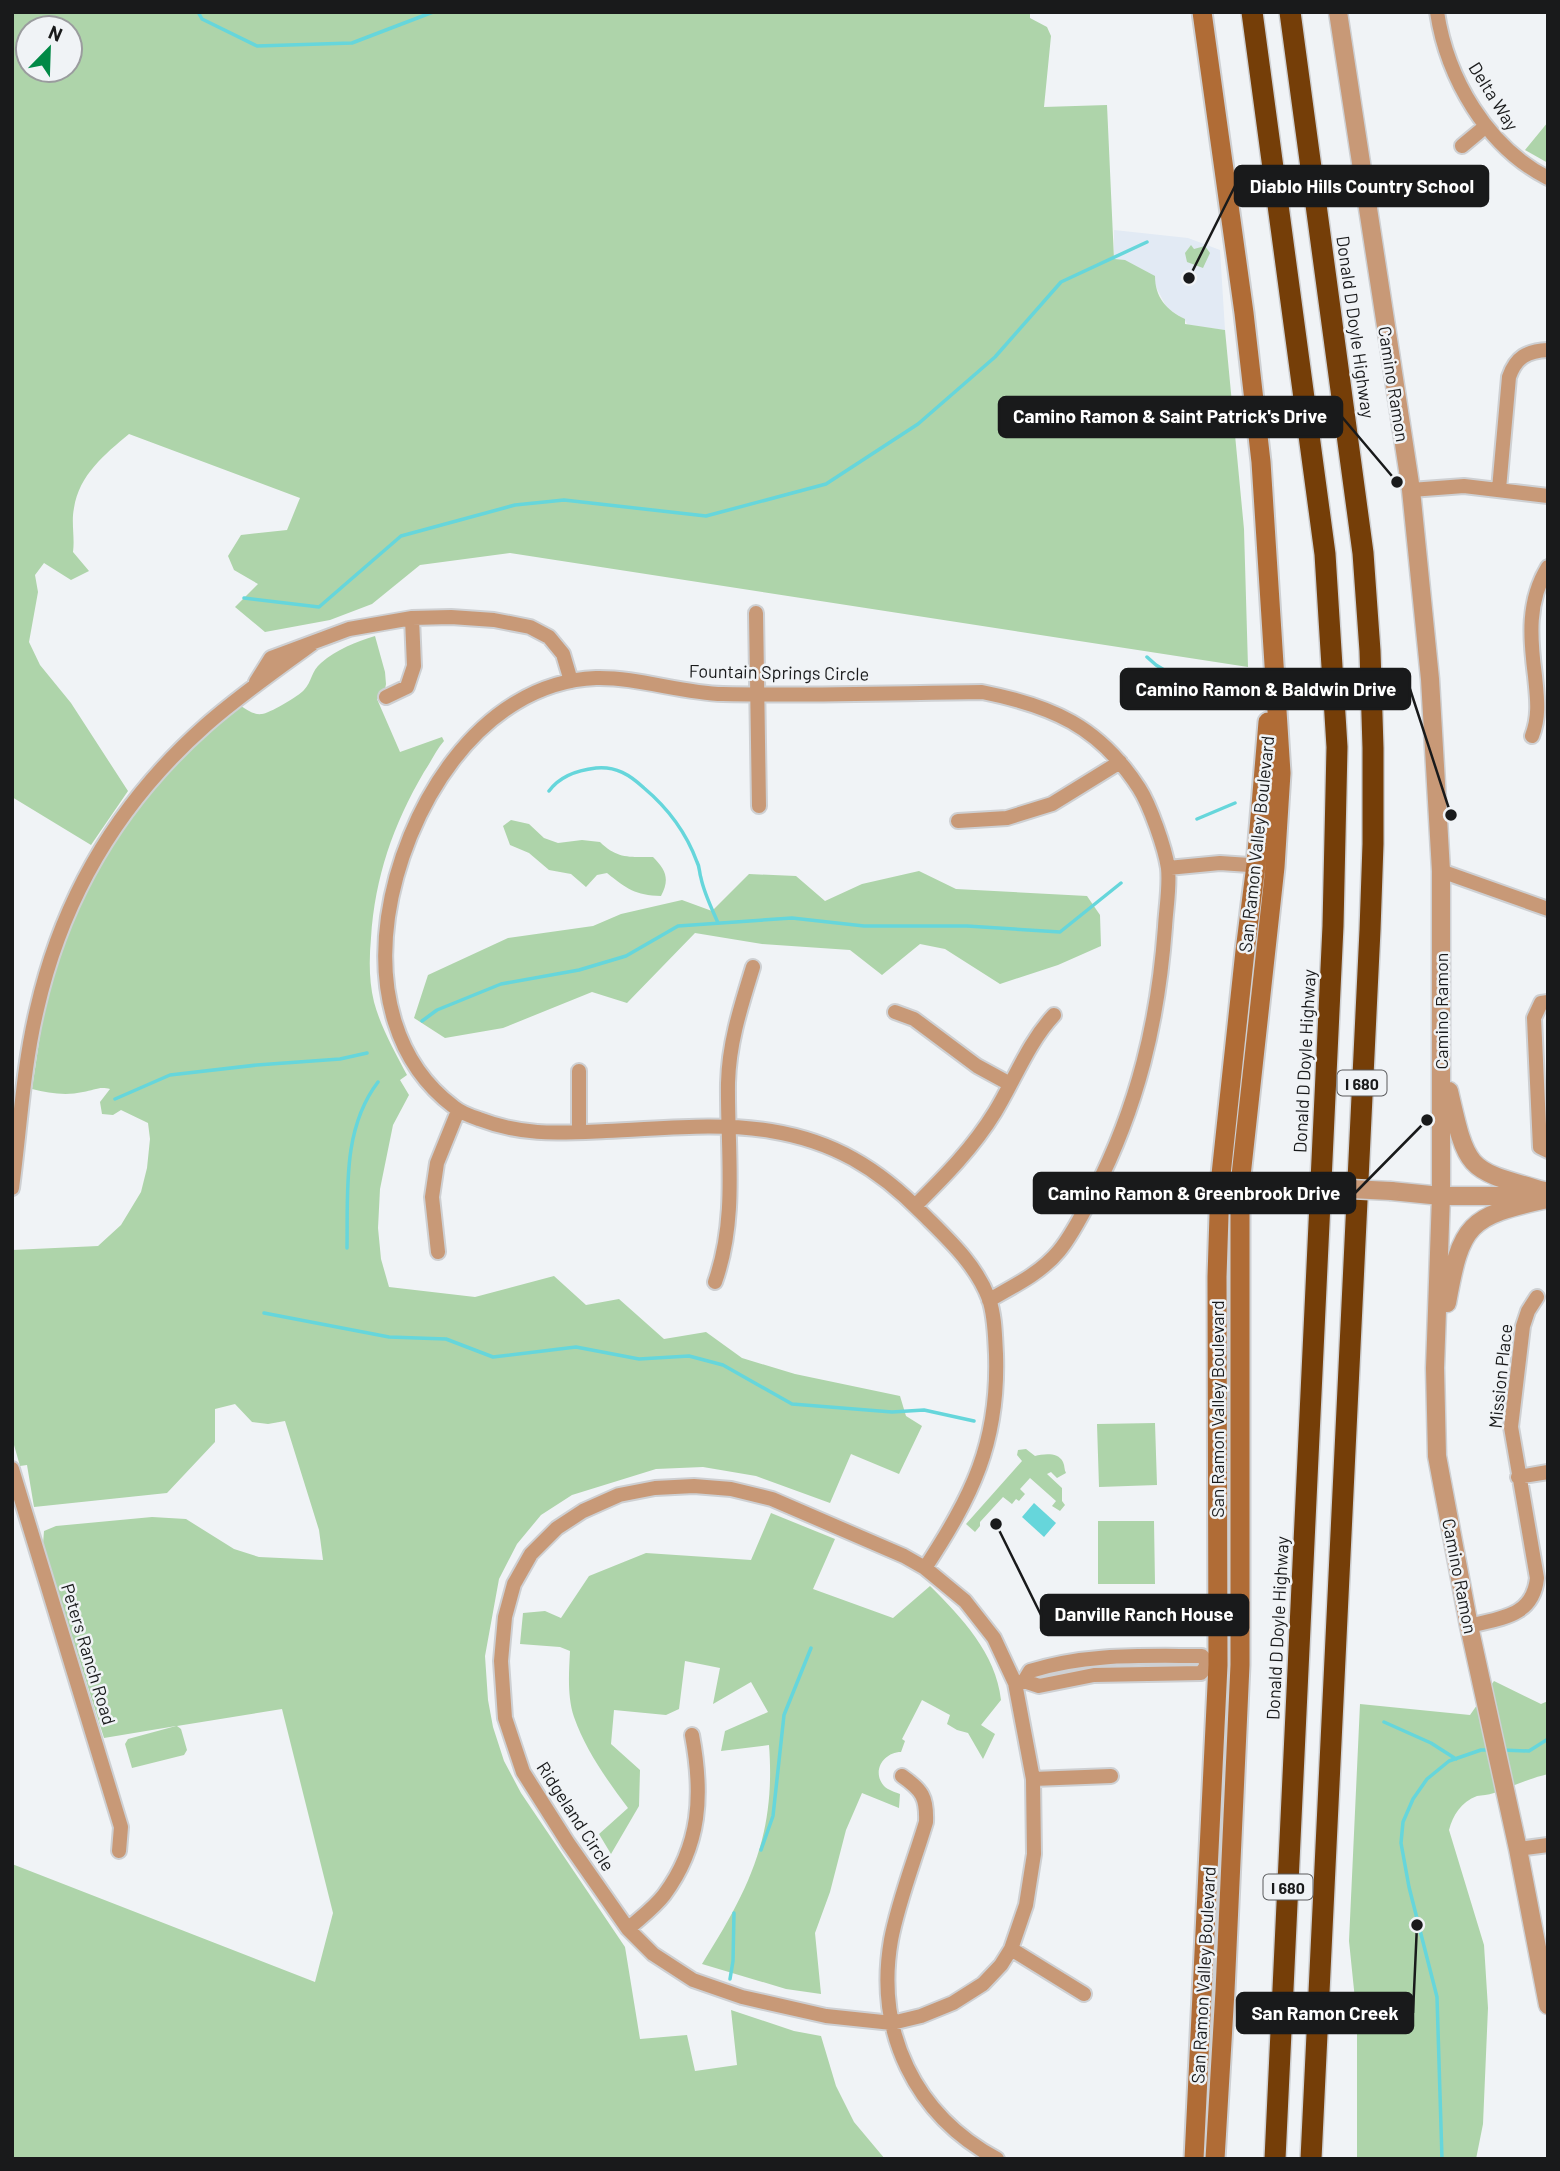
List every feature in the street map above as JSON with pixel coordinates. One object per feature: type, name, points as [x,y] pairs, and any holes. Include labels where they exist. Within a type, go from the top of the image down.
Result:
[{"type":"highway","name":"Donald D Doyle Highway","points":[[1252,12],[1325,554],[1337,747],[1333,926],[1275,2159]]},
{"type":"highway","name":"Donald D Doyle Highway","points":[[1290,12],[1361,541],[1370,650],[1373,748],[1370,930],[1311,2159]]},
{"type":"main road","name":"San Ramon Valley Boulevard","points":[[1194,2159],[1213,1664],[1217,1277],[1266,866],[1281,773],[1261,462],[1244,313],[1202,13]]},
{"type":"main road","name":"San Ramon Valley Boulevard","points":[[1215,2159],[1240,1665],[1230,1185]]},
{"type":"street","name":"Camino Ramon","points":[[1338,12],[1411,491],[1430,679],[1441,871],[1441,1196],[1435,1368],[1437,1456],[1469,1626],[1518,1849],[1548,2005]]},
{"type":"street","name":"Delta Way","points":[[1437,12],[1447,55],[1486,127],[1505,149],[1527,167],[1548,178]]},
{"type":"street","points":[[1462,146],[1486,127]]},
{"type":"street","points":[[1499,489],[1512,367],[1521,356],[1548,350]]},
{"type":"street","points":[[1411,491],[1465,486],[1548,496]]},
{"type":"street","points":[[1532,736],[1538,722],[1539,706],[1532,651],[1531,614],[1536,592],[1548,568]]},
{"type":"street","points":[[756,613],[759,806]]},
{"type":"street","points":[[386,697],[407,687],[413,670],[412,618]]},
{"type":"street","points":[[12,1188],[36,1011],[48,964],[92,863],[116,824],[159,771],[207,724],[252,688],[271,658],[349,629],[412,618],[494,620],[530,627],[549,637],[563,654],[571,681]]},
{"type":"street","name":"Fountain Springs Circle","points":[[925,1569],[959,1517],[980,1470],[991,1427],[997,1381],[995,1331],[989,1300],[965,1257],[915,1206],[870,1168],[841,1150],[807,1137],[730,1127],[545,1134],[503,1128],[458,1111],[434,1090],[414,1066],[398,1035],[389,1003],[387,921],[396,874],[409,836],[433,790],[461,750],[487,723],[540,690],[571,681],[600,678],[697,693],[757,695],[982,692],[1026,701],[1060,715],[1097,738],[1120,762],[1140,789],[1150,809],[1168,868],[1162,970],[1149,1042],[1134,1101],[1105,1170],[1058,1252],[1030,1277],[989,1300]]},
{"type":"street","points":[[958,821],[1007,818],[1052,804],[1120,762]]},
{"type":"street","points":[[1168,868],[1220,863],[1266,866]]},
{"type":"street","points":[[1441,871],[1548,909]]},
{"type":"street","points":[[715,1282],[724,1255],[730,1191],[728,1083],[732,1041],[754,967]]},
{"type":"street","points":[[1548,1002],[1541,1003],[1534,1018],[1540,1147],[1548,1151]]},
{"type":"street","points":[[895,1012],[914,1019],[977,1066],[1010,1084]]},
{"type":"street","points":[[915,1206],[972,1147],[1038,1032],[1054,1016]]},
{"type":"street","points":[[1442,1062],[1456,1125],[1470,1159],[1479,1169],[1494,1177],[1548,1196]]},
{"type":"street","points":[[579,1071],[579,1132]]},
{"type":"street","points":[[438,1252],[432,1197],[437,1163],[458,1111]]},
{"type":"street","points":[[1230,1185],[1422,1192],[1441,1196],[1548,1196]]},
{"type":"street","points":[[1435,1368],[1454,1261],[1462,1240],[1474,1225],[1492,1214],[1548,1196]]},
{"type":"street","name":"Mission Place","points":[[1469,1626],[1515,1614],[1533,1597],[1537,1578],[1511,1427],[1523,1326],[1536,1297]]},
{"type":"street","name":"Peters Ranch Road","points":[[12,1469],[121,1827],[118,1851]]},
{"type":"street","points":[[1518,1476],[1548,1472]]},
{"type":"street","name":"Ridgeland Circle","points":[[694,1486],[731,1489],[772,1499],[905,1556],[965,1601],[994,1638],[1020,1681],[1033,1779],[1034,1854],[1026,1905],[1011,1949],[1001,1965],[983,1984],[953,2003],[921,2016],[892,2023],[827,2016],[742,1997],[693,1980],[653,1954],[628,1929],[523,1772],[505,1718],[501,1661],[505,1617],[514,1584],[531,1554],[557,1528],[583,1511],[619,1495],[656,1488],[694,1486]]},
{"type":"street","points":[[1020,1681],[1038,1686],[1094,1675],[1201,1673],[1213,1664],[1240,1665]]},
{"type":"street","points":[[628,1929],[662,1898],[679,1872],[692,1841],[699,1800],[698,1767],[692,1735]]},
{"type":"street","points":[[902,1776],[920,1789],[926,1807],[926,1822],[892,1937],[887,1994],[892,2023],[901,2054],[920,2091],[934,2110],[974,2146],[997,2159]]},
{"type":"street","points":[[1033,1779],[1111,1776]]},
{"type":"street","points":[[1518,1849],[1548,1845]]},
{"type":"street","points":[[1011,1949],[1084,1994]]},
{"type":"shaded area","points":[[1114,230],[1188,238],[1220,250],[1225,330],[1188,325],[1184,319],[1167,308],[1155,285],[1114,260]]},
{"type":"green space","points":[[12,12],[1030,12],[1030,18],[1047,27],[1051,36],[1044,107],[1107,105],[1114,259],[1125,260],[1155,276],[1159,296],[1172,311],[1185,319],[1185,324],[1225,330],[1244,529],[1248,667],[510,553],[420,565],[372,604],[330,620],[265,632],[235,607],[258,584],[234,570],[228,556],[241,535],[287,530],[300,498],[129,434],[94,466],[77,496],[73,513],[73,552],[89,571],[71,580],[44,563],[35,575],[38,592],[29,642],[40,665],[71,703],[128,791],[91,845],[12,797]]},
{"type":"green space","points":[[1548,122],[1548,163],[1525,150]]},
{"type":"green space","points":[[1191,245],[1194,249],[1205,246],[1210,253],[1203,268],[1187,262],[1185,253]]},
{"type":"green space","points":[[375,636],[386,684],[384,695],[377,699],[400,752],[442,737],[444,741],[403,812],[387,852],[373,916],[370,946],[372,994],[384,1030],[407,1075],[400,1080],[409,1095],[393,1125],[380,1189],[378,1228],[381,1259],[389,1287],[475,1297],[554,1276],[586,1305],[619,1299],[664,1339],[706,1332],[742,1358],[795,1374],[900,1396],[906,1416],[922,1426],[899,1474],[851,1454],[830,1503],[756,1476],[703,1467],[656,1469],[572,1495],[541,1515],[517,1544],[499,1579],[485,1656],[488,1700],[504,1761],[521,1793],[625,1947],[640,2039],[687,2035],[695,2071],[737,2065],[731,2010],[794,2031],[821,2036],[836,2086],[854,2122],[885,2159],[12,2159],[12,1864],[315,1982],[333,1913],[282,1709],[177,1726],[181,1729],[187,1750],[184,1755],[132,1768],[125,1744],[128,1739],[176,1726],[104,1738],[43,1544],[44,1531],[56,1526],[152,1517],[186,1519],[234,1549],[259,1557],[323,1560],[319,1530],[285,1421],[268,1424],[252,1422],[235,1404],[215,1409],[215,1442],[167,1493],[34,1507],[27,1465],[20,1466],[12,1438],[12,1250],[98,1246],[121,1225],[141,1192],[150,1139],[148,1123],[121,1110],[113,1115],[102,1114],[100,1102],[110,1089],[63,1094],[32,1089],[43,1015],[60,949],[75,907],[124,823],[165,773],[197,740],[241,706],[259,714],[277,708],[304,690],[315,669],[327,658],[347,646]]},
{"type":"green space","points":[[511,820],[529,824],[544,838],[558,843],[582,840],[600,842],[618,854],[653,857],[665,875],[661,896],[632,890],[607,873],[597,875],[586,887],[571,874],[549,870],[529,853],[510,845],[503,826]]},
{"type":"green space","points":[[919,871],[956,889],[1087,896],[1100,915],[1101,946],[1058,965],[1000,984],[945,949],[920,944],[882,975],[850,950],[762,944],[695,933],[627,1003],[592,992],[503,1028],[445,1038],[414,1018],[428,975],[508,938],[593,926],[621,914],[682,900],[712,911],[749,874],[796,876],[825,901],[862,884]]},
{"type":"green space","points":[[1155,1423],[1157,1485],[1099,1487],[1097,1424]]},
{"type":"green space","points":[[1026,1449],[1035,1456],[1046,1454],[1061,1459],[1066,1473],[1057,1478],[1051,1472],[1047,1474],[1062,1488],[1062,1501],[1065,1505],[1060,1511],[1052,1506],[1056,1501],[1030,1478],[1020,1489],[1025,1494],[1019,1501],[1016,1499],[1012,1504],[1003,1497],[980,1522],[975,1532],[966,1524],[1022,1461],[1017,1455],[1018,1450]]},
{"type":"green space","points":[[771,1513],[835,1539],[813,1589],[893,1618],[930,1586],[965,1623],[985,1651],[998,1683],[1001,1700],[981,1725],[995,1734],[983,1759],[968,1733],[947,1724],[950,1715],[922,1700],[902,1739],[905,1741],[901,1752],[889,1755],[879,1769],[880,1780],[884,1786],[900,1794],[899,1808],[862,1793],[846,1830],[830,1892],[815,1933],[821,1994],[786,1989],[702,1964],[746,1886],[763,1835],[768,1807],[769,1745],[721,1751],[725,1731],[768,1712],[751,1682],[713,1704],[720,1668],[685,1661],[679,1709],[666,1715],[614,1710],[611,1744],[640,1770],[639,1806],[611,1854],[599,1834],[628,1808],[591,1753],[574,1717],[569,1692],[570,1651],[560,1647],[520,1644],[523,1613],[545,1611],[561,1618],[589,1576],[646,1553],[751,1560]]},
{"type":"green space","points":[[1098,1521],[1154,1521],[1155,1584],[1098,1584]]},
{"type":"green space","points":[[1494,1681],[1541,1704],[1548,1701],[1548,1774],[1471,1799],[1458,1810],[1449,1830],[1484,1945],[1488,2008],[1483,2124],[1476,2159],[1357,2159],[1357,2019],[1349,1941],[1360,1704],[1470,1715]]},
{"type":"water","points":[[1034,1503],[1056,1523],[1044,1537],[1022,1517]]},
{"type":"waterway","points":[[198,12],[202,19],[257,46],[352,43],[433,12]]},
{"type":"waterway","points":[[244,598],[319,607],[401,536],[515,505],[564,500],[706,516],[826,484],[918,424],[995,357],[1061,282],[1147,242]]},
{"type":"waterway","points":[[1147,657],[1207,696],[1215,699],[1247,699]]},
{"type":"waterway","points":[[549,791],[564,778],[589,769],[610,768],[633,779],[661,804],[688,841],[718,923]]},
{"type":"waterway","points":[[1197,819],[1235,803]]},
{"type":"waterway","points":[[422,1021],[437,1010],[501,984],[579,970],[626,956],[678,926],[792,918],[864,926],[967,926],[1060,932],[1121,883]]},
{"type":"waterway","points":[[115,1099],[170,1075],[340,1059],[367,1053]]},
{"type":"waterway","points":[[347,1248],[349,1162],[353,1140],[366,1100],[378,1082]]},
{"type":"waterway","points":[[264,1313],[389,1337],[446,1339],[493,1357],[576,1347],[639,1359],[689,1356],[723,1365],[792,1404],[892,1412],[924,1410],[974,1421]]},
{"type":"waterway","points":[[761,1850],[773,1816],[784,1715],[811,1648]]},
{"type":"waterway","points":[[1384,1722],[1431,1743],[1456,1759]]},
{"type":"waterway","points":[[1502,1750],[1529,1751],[1548,1739]]},
{"type":"waterway","points":[[1442,2159],[1437,1997],[1409,1887],[1401,1843],[1403,1822],[1413,1799],[1427,1779],[1449,1761],[1481,1750],[1491,1750]]},
{"type":"waterway","points":[[730,1979],[734,1913]]},
{"type":"place","name":"Diablo Hills Country School","points":[[1189,278]]},
{"type":"place","name":"Camino Ramon & Saint Patrick's Drive","points":[[1397,482]]},
{"type":"place","name":"Camino Ramon & Baldwin Drive","points":[[1451,815]]},
{"type":"place","name":"Camino Ramon & Greenbrook Drive","points":[[1427,1120]]},
{"type":"place","name":"Danville Ranch House","points":[[996,1524]]},
{"type":"place","name":"San Ramon Creek","points":[[1417,1925]]}]
